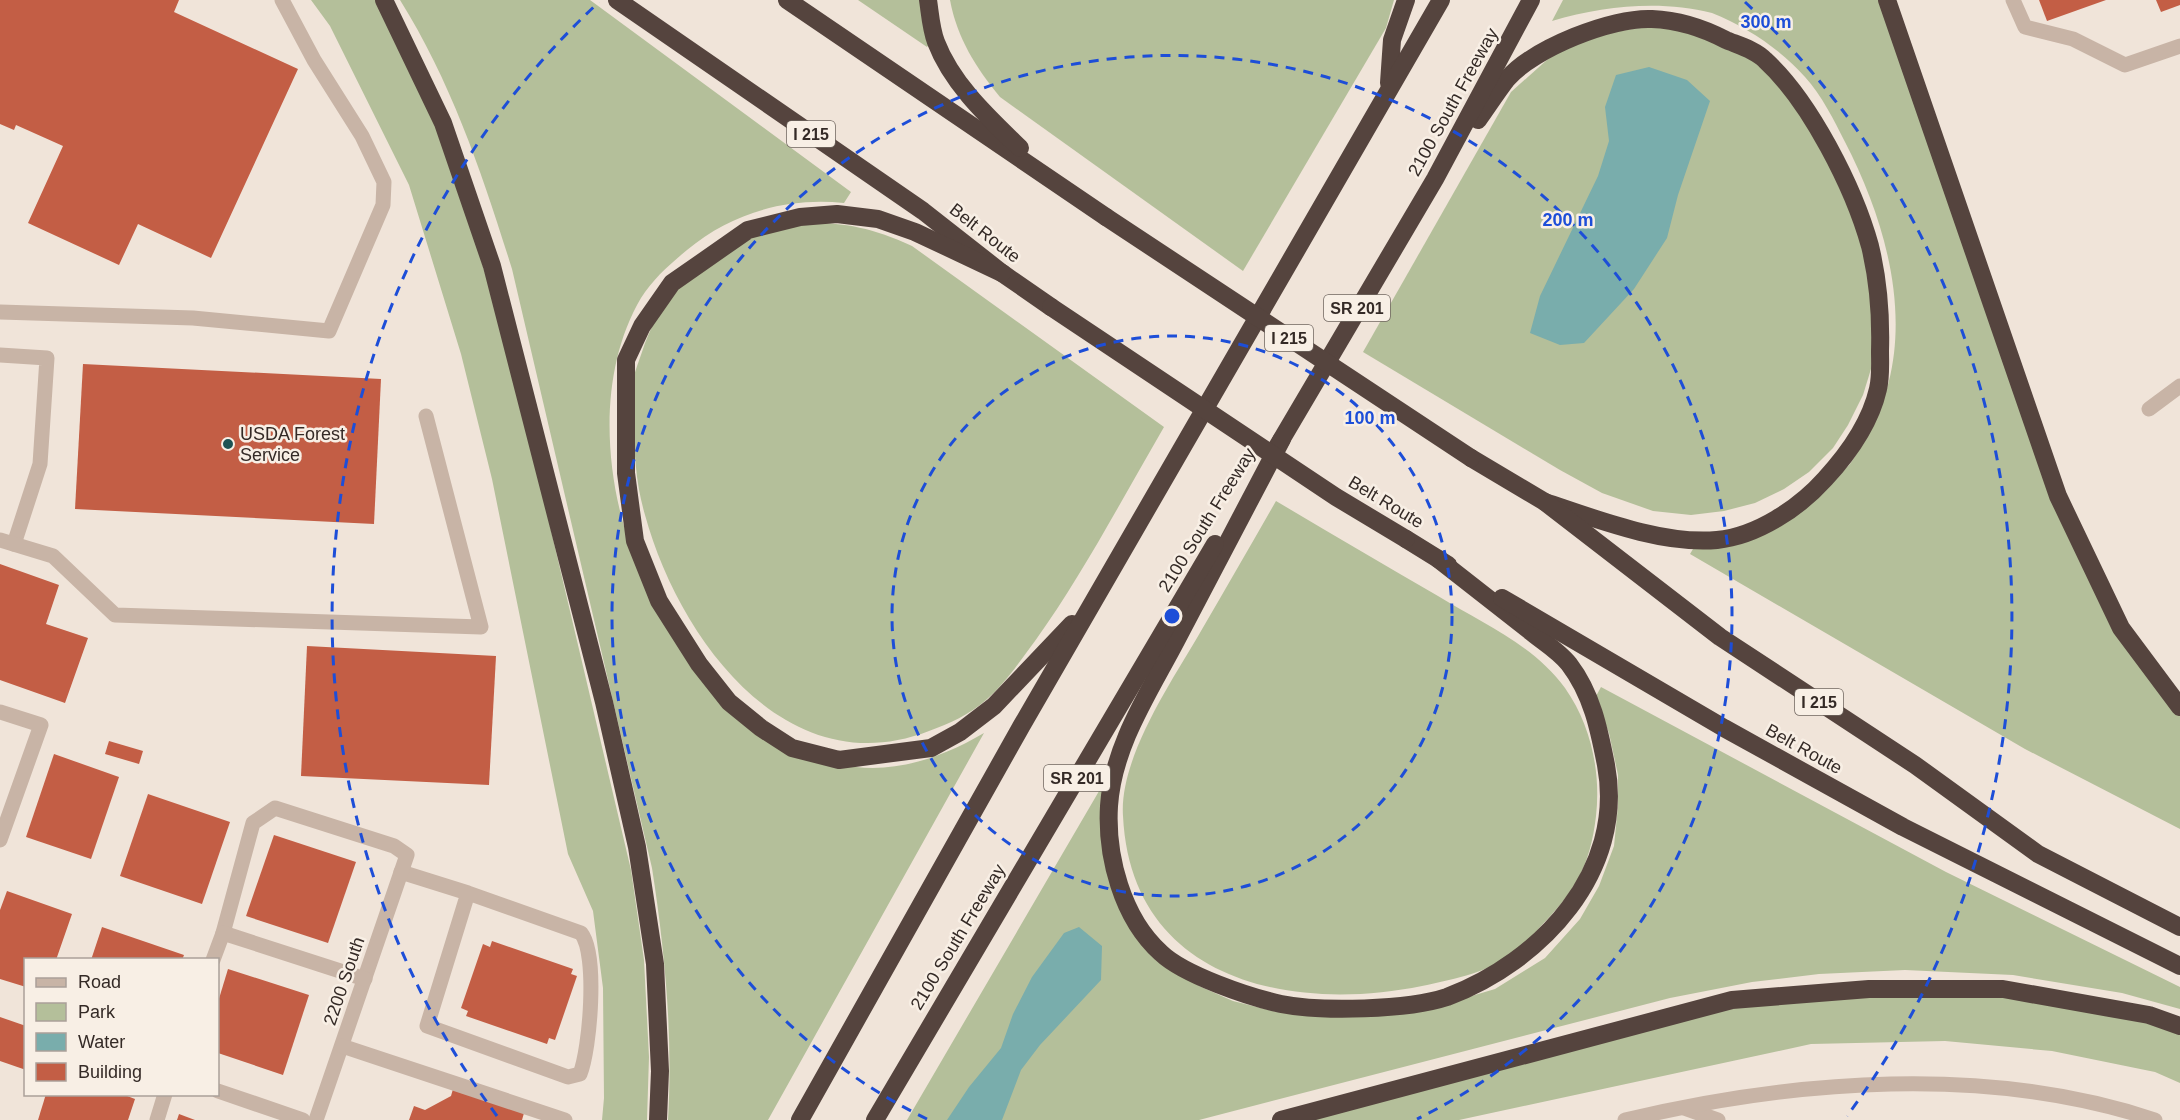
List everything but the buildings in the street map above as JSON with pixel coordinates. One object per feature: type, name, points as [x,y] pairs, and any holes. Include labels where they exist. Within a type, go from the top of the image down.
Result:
[{"type":"highway","points":[[384,0],[443,123],[492,266],[603,702],[637,847],[654,953],[660,1052],[658,1120]]},
{"type":"highway","name":"Belt Route","points":[[616,0],[923,211],[1002,273],[1051,307],[1336,497],[1635,676],[1893,822],[2180,966]]},
{"type":"highway","name":"I 215","points":[[787,0],[1107,217],[1471,458],[1545,502],[1720,637],[1915,765],[2038,854],[2180,927]]},
{"type":"highway","points":[[928,0],[935,41],[952,72],[980,110],[1058,184]]},
{"type":"highway","points":[[1389,88],[1392,40],[1406,0]]},
{"type":"highway","points":[[800,1120],[1094,602],[1441,0]]},
{"type":"highway","name":"2100 South Freeway","points":[[875,1120],[1191,582],[1282,439],[1435,180],[1531,0]]},
{"type":"highway","points":[[1887,0],[2058,496],[2121,628],[2180,707]]},
{"type":"highway","points":[[1435,180],[1509,77],[1549,48],[1589,30],[1651,19],[1701,28],[1764,57],[1806,107],[1844,180],[1870,247],[1881,326],[1879,387],[1866,424],[1840,462],[1813,493],[1750,534],[1717,540],[1692,540],[1605,522],[1545,502]]},
{"type":"highway","points":[[1002,273],[915,232],[878,219],[837,214],[800,218],[748,230],[672,283],[642,326],[626,360],[626,473],[635,541],[659,601],[699,664],[729,702],[760,728],[792,748],[839,760],[931,748],[960,732],[994,706],[1094,602]]},
{"type":"highway","points":[[1282,439],[1125,740],[1109,803],[1109,840],[1125,901],[1142,930],[1162,954],[1208,979],[1281,1004],[1336,1008],[1388,1006],[1444,998],[1485,980],[1525,955],[1561,920],[1587,882],[1605,842],[1610,789],[1592,704],[1568,662],[1438,559]]},
{"type":"highway","points":[[1281,1120],[1732,1000],[1869,989],[2003,988],[2149,1015],[2180,1026]]},
{"type":"street","points":[[0,312],[193,318],[329,331],[383,205],[384,182],[362,136],[314,60],[282,0]]},
{"type":"street","points":[[2013,0],[2025,27],[2073,39],[2125,65],[2180,46]]},
{"type":"street","points":[[0,355],[47,358],[40,464],[7,542],[53,556],[115,615],[481,627],[426,416]]},
{"type":"street","points":[[2149,409],[2180,386]]},
{"type":"street","points":[[0,712],[41,725],[0,840]]},
{"type":"street","name":"2200 South","points":[[223,933],[254,823],[276,808],[394,846],[407,855],[316,1120]]},
{"type":"street","points":[[401,872],[468,892],[580,933],[585,939],[591,983],[589,1030],[580,1074],[568,1077],[428,1026],[468,892]]},
{"type":"street","points":[[214,958],[223,933],[365,980]]},
{"type":"street","points":[[342,1046],[565,1120]]},
{"type":"street","points":[[1625,1120],[1680,1107],[1737,1098],[1867,1085],[1922,1083],[2038,1094],[2093,1103],[2155,1120]]},
{"type":"street","points":[[219,1091],[303,1120]]},
{"type":"street","points":[[157,1120],[165,1096]]},
{"type":"street","points":[[1680,1107],[1718,1120]]},
{"type":"green space","points":[[311,0],[376,0],[440,125],[509,352],[631,870],[644,960],[649,1057],[647,1120],[602,1120],[604,1098],[603,988],[593,911],[568,854],[492,479],[461,354],[409,185],[330,26]]},
{"type":"green space","points":[[400,0],[590,0],[851,192],[844,203],[781,205],[741,217],[704,237],[668,266],[641,298],[625,333],[614,371],[610,410],[610,451],[616,491],[625,531],[638,568],[668,622],[761,733],[842,764],[873,768],[906,765],[938,755],[984,733],[768,1120],[668,1120],[669,1025],[661,931],[652,868],[512,269],[478,165],[451,97],[419,32]]},
{"type":"green space","points":[[858,0],[920,0],[933,38],[927,47]]},
{"type":"green space","points":[[950,0],[1394,0],[1386,28],[1243,271],[1000,97],[969,52],[957,27]]},
{"type":"green space","points":[[1563,0],[1886,0],[2061,509],[2180,713],[2180,829],[2025,749],[1690,554],[1696,544],[1709,544],[1803,499],[1837,476],[1852,461],[1883,402],[1892,365],[1896,327],[1893,288],[1886,250],[1861,176],[1832,117],[1805,77],[1774,48],[1725,19],[1712,13],[1692,9],[1632,6],[1552,21]]},
{"type":"green space","points":[[1652,26],[1682,28],[1751,55],[1811,123],[1862,239],[1875,313],[1871,369],[1863,395],[1833,448],[1809,472],[1784,489],[1755,503],[1724,511],[1691,515],[1653,511],[1602,493],[1363,352],[1511,92],[1558,50],[1594,35]]},
{"type":"green space","points":[[804,222],[860,228],[912,246],[1164,427],[1053,616],[1000,687],[980,705],[952,722],[929,731],[877,743],[829,738],[785,719],[745,689],[711,651],[683,608],[661,561],[645,515],[638,480],[634,445],[633,380],[653,325],[667,301],[704,263],[726,249],[776,228]]},
{"type":"green space","points":[[1276,501],[1523,647],[1538,659],[1565,688],[1582,717],[1592,749],[1597,783],[1596,816],[1585,864],[1572,890],[1528,941],[1509,957],[1486,969],[1422,986],[1371,993],[1320,994],[1271,987],[1226,973],[1186,949],[1154,916],[1133,871],[1123,816],[1124,793],[1138,745],[1163,696]]},
{"type":"green space","points":[[1601,687],[1946,872],[2180,987],[2180,1009],[2122,993],[2013,975],[1905,970],[1819,974],[1752,982],[1670,998],[1199,1120],[907,1120],[1102,786],[1104,832],[1122,901],[1199,986],[1233,1001],[1277,1012],[1448,1003],[1495,989],[1545,958],[1580,919],[1599,886],[1614,846],[1618,775],[1609,733],[1595,698]]},
{"type":"green space","points":[[1867,993],[2032,998],[2180,1029],[2180,1083],[2155,1072],[2052,1051],[1945,1041],[1811,1044],[1459,1120],[1292,1120],[1718,1011],[1799,997]]},
{"type":"water","points":[[1649,67],[1687,80],[1710,101],[1678,195],[1667,238],[1634,289],[1584,343],[1560,345],[1530,333],[1540,296],[1598,176],[1609,141],[1605,107],[1616,75]]},
{"type":"water","points":[[1079,927],[1102,946],[1101,980],[1040,1045],[1021,1070],[1002,1120],[947,1120],[969,1087],[1001,1048],[1013,1014],[1032,977],[1064,933]]},
{"type":"place","name":"USDA Forest Service","points":[[228,444]]}]
